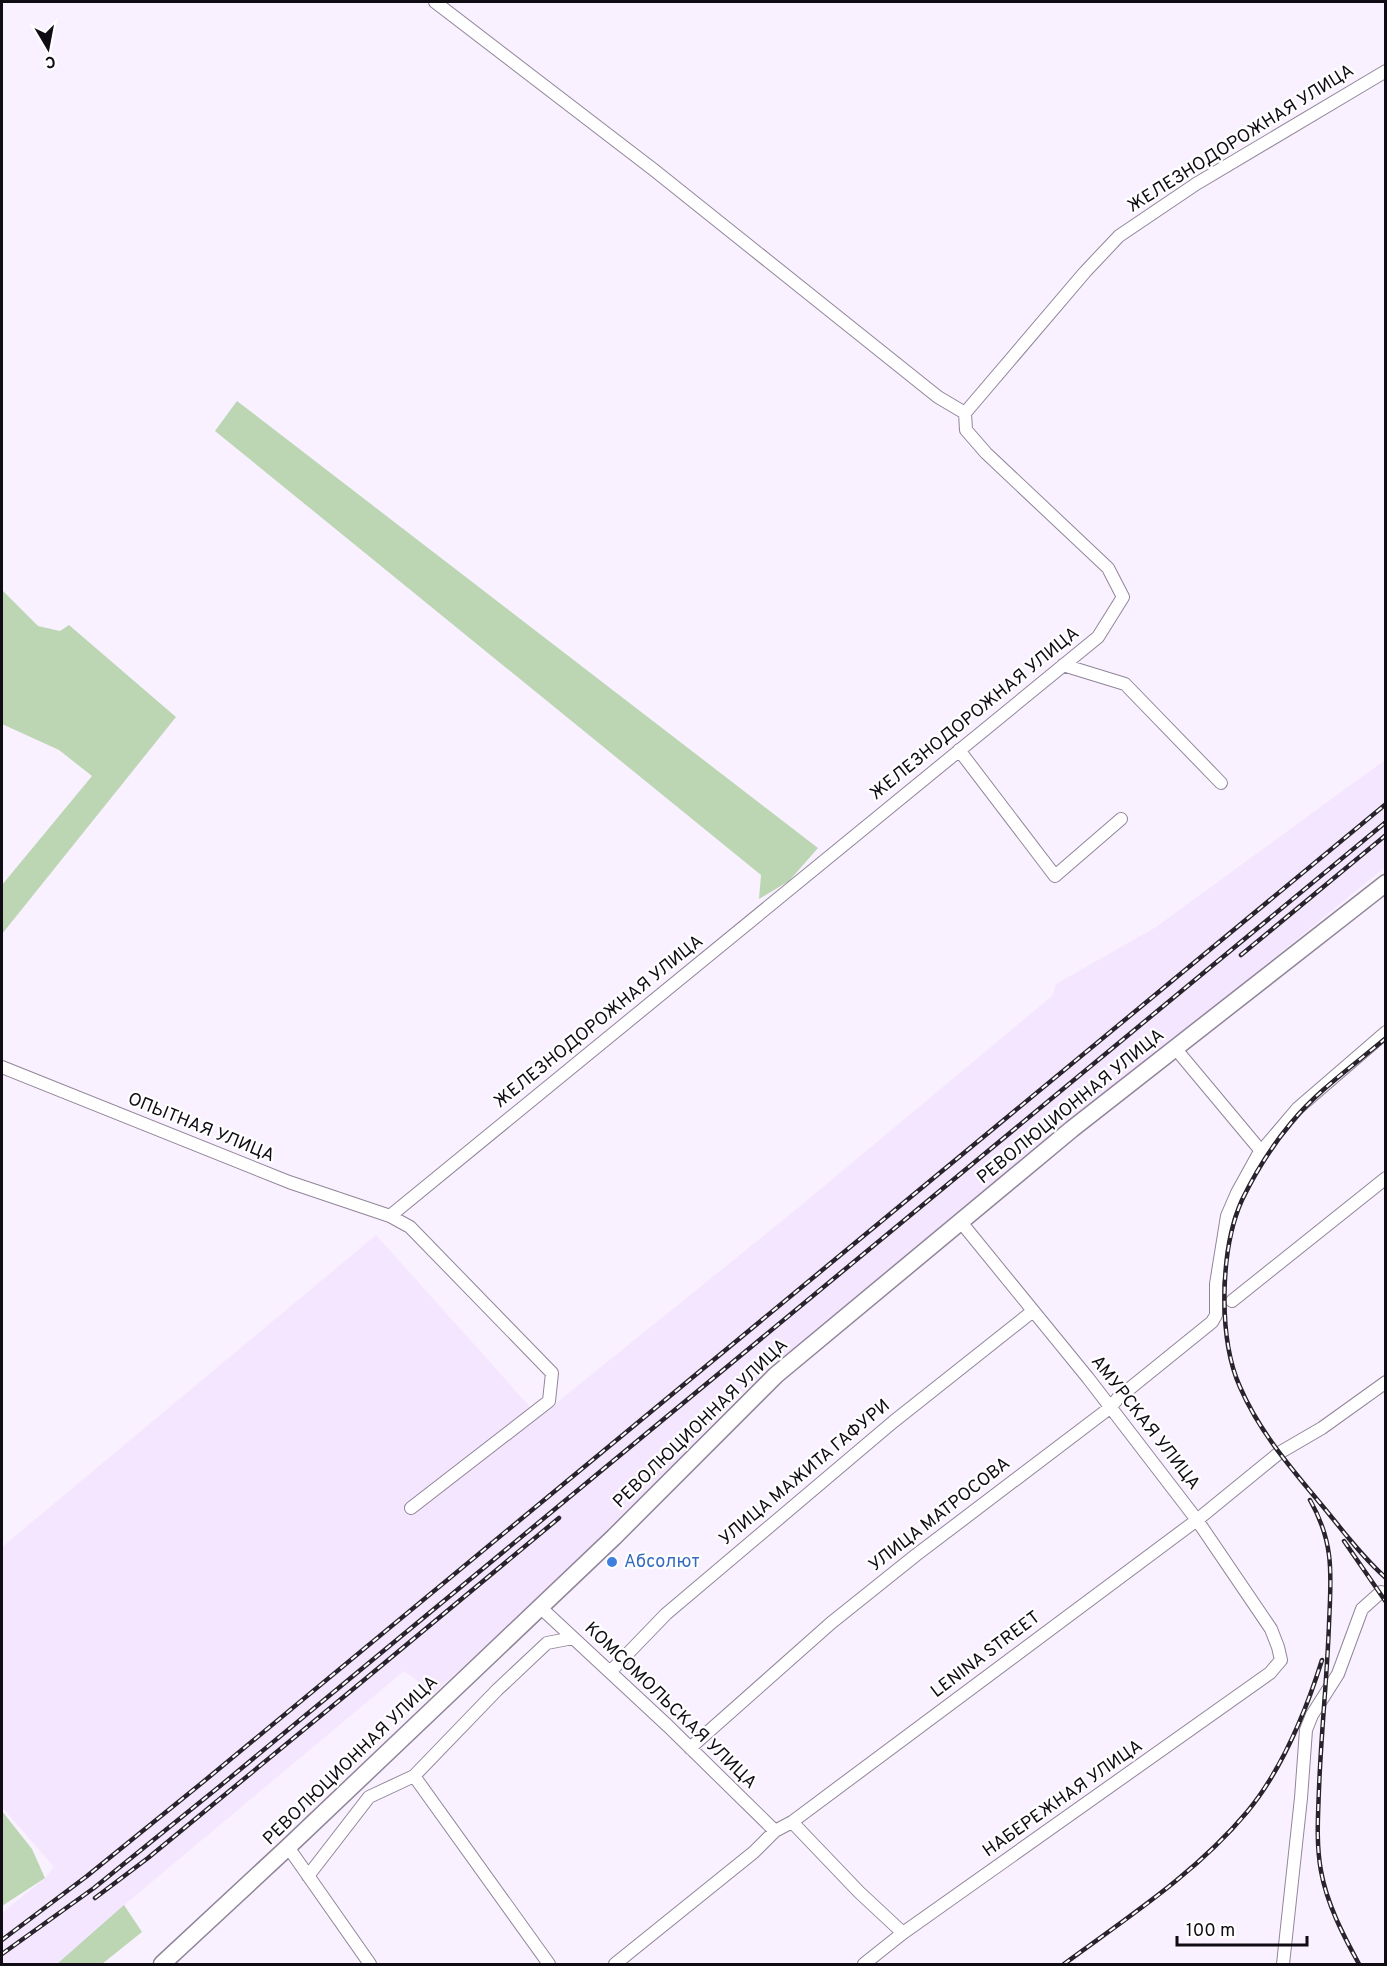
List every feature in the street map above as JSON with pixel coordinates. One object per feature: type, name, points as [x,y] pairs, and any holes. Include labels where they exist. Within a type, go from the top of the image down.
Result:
[{"type":"main road","name":"РЕВОЛЮЦИОННАЯ УЛИЦА","points":[[162,1965],[540,1607],[776,1375],[960,1221],[1386,882]]},
{"type":"street","points":[[435,2],[636,156],[938,397],[965,413]]},
{"type":"street","name":"ЖЕЛЕЗНОДОРОЖНАЯ УЛИЦА","points":[[390,1216],[1098,637],[1123,597],[1108,568],[986,453],[966,430],[965,413],[1085,272],[1119,236],[1196,184],[1386,71]]},
{"type":"street","points":[[1063,665],[1125,684],[1221,783]]},
{"type":"street","points":[[959,750],[1055,876],[1121,819]]},
{"type":"street","points":[[1175,1048],[1261,1151],[1298,1108],[1386,1032]]},
{"type":"street","name":"ОПЫТНАЯ УЛИЦА","points":[[2,1067],[290,1182],[390,1216],[410,1227],[552,1373],[549,1401],[411,1508]]},
{"type":"street","name":"УЛИЦА МАТРОСОВА","points":[[690,1748],[831,1623],[1111,1407],[1118,1398],[1212,1322],[1216,1315],[1216,1284],[1227,1216],[1261,1151]]},
{"type":"street","points":[[1232,1301],[1386,1178]]},
{"type":"street","name":"АМУРСКАЯ УЛИЦА","points":[[960,1221],[1111,1407],[1197,1521],[1271,1629],[1281,1660]]},
{"type":"street","name":"УЛИЦА МАЖИТА ГАФУРИ","points":[[610,1672],[666,1614],[893,1422],[1034,1311]]},
{"type":"street","name":"LENINA STREET","points":[[615,1965],[754,1852],[775,1831],[792,1822],[1197,1521],[1279,1453],[1322,1428],[1386,1382]]},
{"type":"street","points":[[1283,1965],[1306,1730],[1312,1715],[1338,1674],[1362,1609],[1381,1592]]},
{"type":"street","name":"КОМСОМОЛЬСКАЯ УЛИЦА","points":[[540,1607],[775,1831]]},
{"type":"street","points":[[308,1876],[369,1797],[414,1776],[497,1690],[547,1643],[573,1638]]},
{"type":"street","name":"НАБЕРЕЖНАЯ УЛИЦА","points":[[864,1965],[903,1934],[1270,1673],[1281,1660]]},
{"type":"street","points":[[414,1776],[549,1965]]},
{"type":"street","points":[[792,1822],[903,1934]]},
{"type":"street","points":[[288,1847],[370,1965]]},
{"type":"shaded area","points":[[1385,760],[1385,867],[732,1402],[622,1521],[434,1693],[404,1671],[124,1905],[65,1964],[2,1964],[2,1913],[45,1878],[54,1867],[2,1807],[2,1547],[376,1235],[539,1417],[798,1208],[1052,996],[1056,984],[1156,927]]},
{"type":"green space","points":[[237,401],[818,848],[789,881],[759,899],[761,875],[215,431]]},
{"type":"green space","points":[[2,590],[38,626],[60,631],[69,625],[176,717],[2,934],[2,885],[92,776],[59,750],[2,724]]},
{"type":"green space","points":[[2,1811],[32,1849],[45,1878],[2,1906]]},
{"type":"green space","points":[[124,1905],[142,1932],[102,1964],[57,1964]]},
{"type":"railway","points":[[2,1940],[87,1876],[203,1782],[1386,804]]},
{"type":"railway","points":[[2,1954],[94,1888],[220,1786],[1386,822]]},
{"type":"railway","points":[[1241,955],[1386,835]]},
{"type":"railway","points":[[1386,1038],[1312,1100],[1291,1123],[1264,1160],[1242,1200],[1235,1220],[1229,1243],[1224,1294],[1228,1344],[1233,1367],[1256,1419],[1298,1476],[1360,1551],[1386,1578]]},
{"type":"railway","points":[[1310,1500],[1324,1531],[1330,1560],[1328,1645],[1318,1809],[1319,1861],[1331,1907],[1359,1964]]},
{"type":"railway","points":[[95,1898],[148,1858],[559,1518]]},
{"type":"railway","points":[[1344,1541],[1386,1602]]},
{"type":"railway","points":[[1064,1964],[1184,1875],[1247,1812],[1271,1778],[1291,1740],[1322,1660]]},
{"type":"place","name":"Абсолют","points":[[612,1562]]}]
